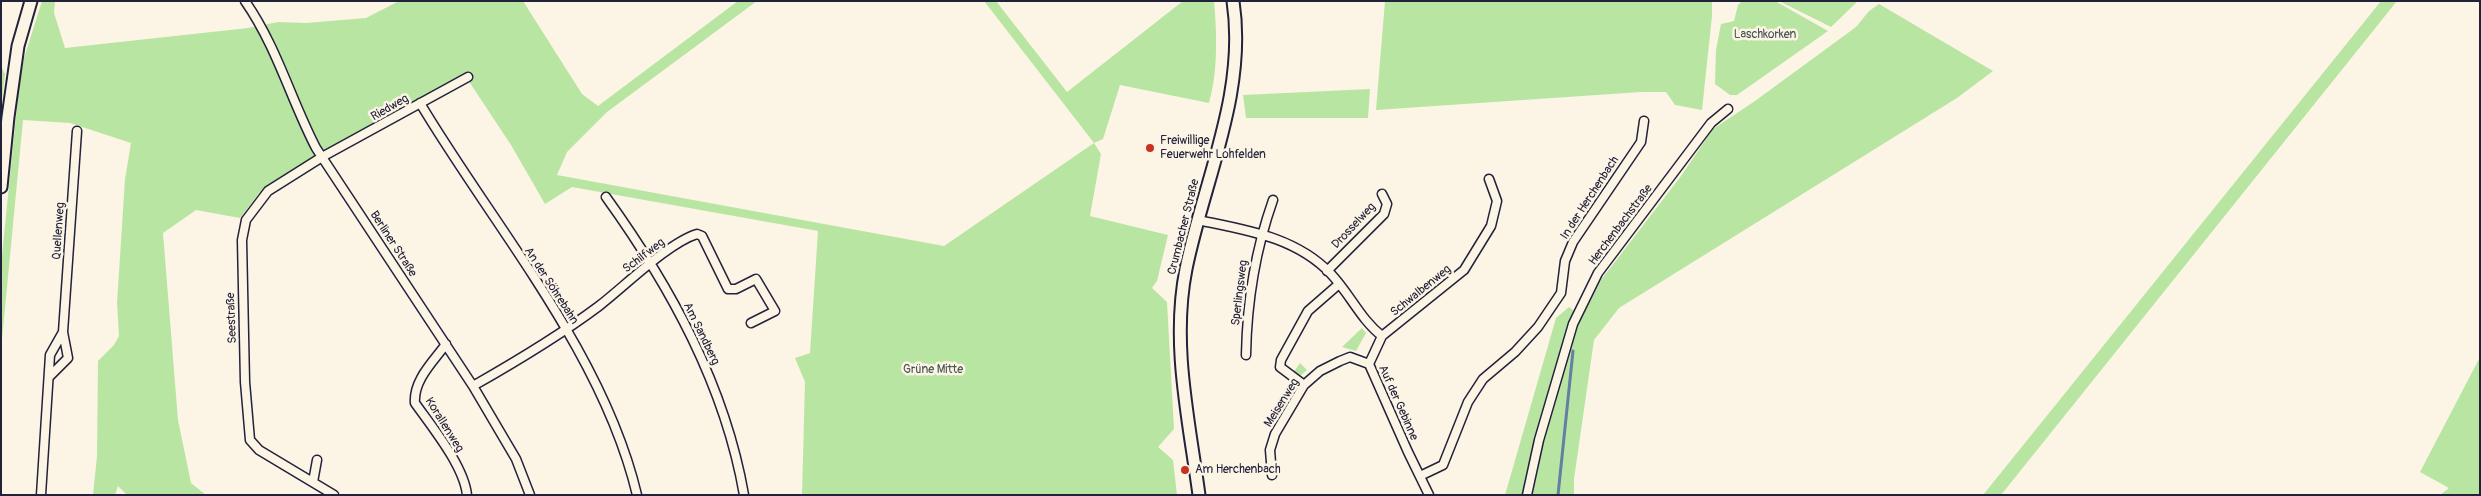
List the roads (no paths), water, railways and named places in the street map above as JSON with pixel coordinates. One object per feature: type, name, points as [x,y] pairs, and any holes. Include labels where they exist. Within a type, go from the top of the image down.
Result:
[{"type":"main road","points":[[1,187],[8,116],[18,46],[31,1]]},
{"type":"main road","name":"Crumbacher Straße","points":[[1199,495],[1184,392],[1180,338],[1184,285],[1198,220],[1226,116],[1233,69],[1235,15],[1233,1]]},
{"type":"street","name":"Berliner Straße","points":[[245,1],[280,62],[300,118],[322,157],[473,386],[516,459],[530,495]]},
{"type":"street","name":"Riedweg","points":[[322,157],[468,77]]},
{"type":"street","name":"An der Söhrebahn","points":[[420,103],[566,329],[592,378],[616,432],[637,495]]},
{"type":"street","name":"Herchenbachstraße","points":[[1527,495],[1539,440],[1573,324],[1598,273],[1711,123],[1728,109]]},
{"type":"street","name":"In der Herchenbach","points":[[1420,476],[1443,465],[1468,402],[1483,379],[1515,352],[1538,327],[1561,293],[1565,261],[1573,242],[1641,142],[1644,121]]},
{"type":"street","name":"Quellenweg","points":[[48,377],[68,358],[63,332],[77,131]]},
{"type":"street","name":"Seestraße","points":[[322,157],[268,191],[246,220],[242,240],[245,382],[250,440],[259,450],[334,495]]},
{"type":"street","name":"Schwalbenweg","points":[[1382,336],[1464,270],[1490,226],[1497,201],[1489,179]]},
{"type":"street","name":"Drosselweg","points":[[1327,270],[1384,214],[1387,204],[1382,194]]},
{"type":"street","name":"Am Sandberg","points":[[606,197],[652,262],[708,372],[729,433],[744,495]]},
{"type":"street","name":"Sperlingsweg","points":[[1246,355],[1247,317],[1253,266],[1261,234],[1273,200]]},
{"type":"street","points":[[1198,220],[1284,241],[1311,256],[1339,284],[1371,328],[1382,336]]},
{"type":"street","name":"Schilfweg","points":[[473,386],[529,355],[566,329],[652,262],[697,234],[702,236],[728,289],[736,289],[756,279],[775,311],[751,324]]},
{"type":"street","points":[[1304,385],[1280,367],[1281,360],[1308,311],[1339,284]]},
{"type":"street","name":"Quellenweg","points":[[41,495],[50,355],[63,332]]},
{"type":"street","name":"Auf der Gebinne","points":[[1382,336],[1369,364],[1429,495]]},
{"type":"street","name":"Korallenweg","points":[[446,344],[418,383],[415,403],[466,484],[467,495]]},
{"type":"street","name":"Meisenweg","points":[[1272,475],[1270,450],[1276,434],[1304,385],[1320,371],[1350,357],[1369,364]]},
{"type":"street","points":[[313,482],[317,460]]},
{"type":"waterway","points":[[1558,495],[1573,351]]},
{"type":"place","name":"Freiwillige Feuerwehr Lohfelden","points":[[1150,148]]},
{"type":"place","name":"Am Herchenbach","points":[[1185,470]]},
{"type":"park label","name":"Laschkorken","points":[[1765,35]]},
{"type":"park label","name":"Grüne Mitte","points":[[933,370]]}]
